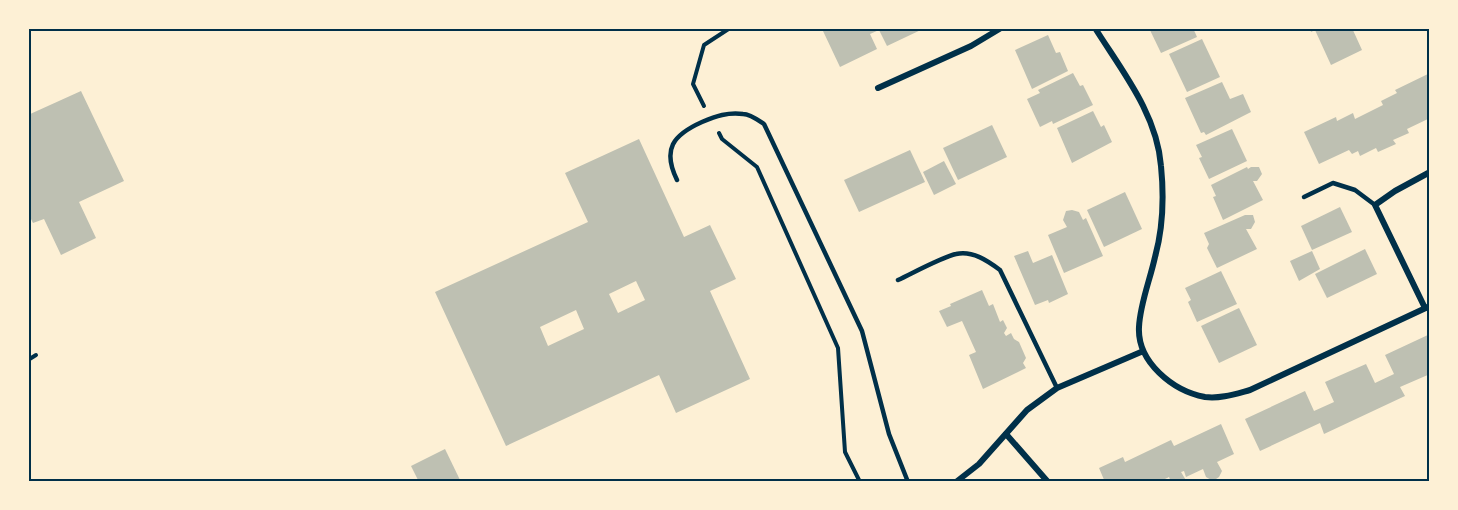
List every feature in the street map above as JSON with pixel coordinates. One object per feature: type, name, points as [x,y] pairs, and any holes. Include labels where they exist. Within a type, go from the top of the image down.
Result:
[{"type":"street","points":[[878,88],[971,46],[1001,28]]},
{"type":"street","points":[[1095,28],[1140,99],[1154,131],[1161,164],[1161,221],[1156,254],[1138,328],[1142,352],[1161,375],[1174,385],[1206,397],[1224,397],[1250,390],[1427,307],[1375,205],[1430,172]]},
{"type":"street","points":[[956,482],[979,464],[1027,410],[1057,388],[1142,352]]},
{"type":"street","points":[[1006,434],[1048,482]]},
{"type":"lane","points":[[677,180],[670,165],[671,148],[683,131],[723,114],[746,114],[764,124],[862,331],[888,434],[908,482]]},
{"type":"lane","points":[[1305,197],[1334,183],[1355,190],[1375,205]]},
{"type":"lane","points":[[898,280],[957,253],[974,255],[988,261],[1000,270],[1057,388]]},
{"type":"path","points":[[730,28],[704,45],[693,84],[722,139],[757,167],[838,348],[844,452],[860,482]]},
{"type":"path","points":[[28,360],[36,355]]},
{"type":"building","points":[[827,28],[925,28],[887,46],[879,30],[870,34],[877,49],[840,67],[823,31]]},
{"type":"building","points":[[1149,28],[1193,28],[1197,37],[1161,53]]},
{"type":"building","points":[[1310,28],[1352,28],[1362,50],[1331,65],[1315,30],[1311,32]]},
{"type":"building","points":[[1048,35],[1056,53],[1060,52],[1068,71],[1032,89],[1015,50]]},
{"type":"building","points":[[1202,39],[1220,77],[1187,92],[1169,54]]},
{"type":"building","points":[[1073,73],[1080,86],[1083,85],[1093,105],[1053,124],[1052,121],[1040,127],[1027,99],[1040,93],[1038,90]]},
{"type":"building","points":[[1430,73],[1430,118],[1407,129],[1409,133],[1393,140],[1396,144],[1378,152],[1376,148],[1360,156],[1358,151],[1352,154],[1349,150],[1319,164],[1304,132],[1336,117],[1337,121],[1353,113],[1355,119],[1383,105],[1381,101],[1397,93],[1395,90]]},
{"type":"building","points":[[1222,82],[1230,99],[1243,94],[1251,112],[1206,135],[1204,132],[1201,133],[1185,98]]},
{"type":"building","points":[[81,91],[124,181],[79,202],[96,238],[61,255],[44,219],[33,223],[28,213],[28,115]]},
{"type":"building","points":[[1093,111],[1101,127],[1104,125],[1112,142],[1072,163],[1057,128]]},
{"type":"building","points":[[992,125],[1007,157],[958,180],[943,148]]},
{"type":"building","points":[[1232,129],[1247,161],[1209,179],[1199,158],[1202,157],[1196,145]]},
{"type":"building","points":[[639,139],[684,237],[710,225],[736,279],[710,291],[750,379],[676,413],[659,375],[506,446],[435,292],[588,222],[565,173]],"holes":[[[636,281],[645,300],[618,313],[609,294]],[[576,310],[584,329],[548,346],[540,327]]]},
{"type":"building","points":[[910,150],[925,182],[859,212],[844,180]]},
{"type":"building","points":[[944,161],[956,184],[934,195],[923,172]]},
{"type":"building","points":[[1247,167],[1248,169],[1259,167],[1262,174],[1257,181],[1253,181],[1263,200],[1223,220],[1213,197],[1216,196],[1211,185]]},
{"type":"building","points":[[1125,192],[1142,229],[1104,247],[1087,210]]},
{"type":"building","points":[[1340,207],[1352,232],[1312,250],[1301,226]]},
{"type":"building","points":[[1066,211],[1079,212],[1083,220],[1086,218],[1103,256],[1064,273],[1048,235],[1067,227],[1063,220]]},
{"type":"building","points":[[1245,215],[1253,215],[1255,222],[1251,229],[1246,229],[1257,249],[1217,268],[1207,248],[1209,244],[1204,233]]},
{"type":"building","points":[[1365,249],[1377,274],[1327,298],[1315,274]]},
{"type":"building","points":[[1028,251],[1033,263],[1052,255],[1068,294],[1049,303],[1048,300],[1035,305],[1014,256]]},
{"type":"building","points":[[1312,251],[1320,269],[1299,281],[1290,261]]},
{"type":"building","points":[[1221,271],[1237,304],[1197,322],[1188,302],[1191,300],[1185,288]]},
{"type":"building","points":[[982,290],[989,306],[993,304],[1000,322],[1003,320],[1007,328],[1004,333],[1006,336],[1011,333],[1019,342],[1026,358],[1023,363],[1026,368],[983,389],[969,355],[976,352],[962,321],[947,327],[939,311]]},
{"type":"building","points":[[1239,308],[1257,345],[1219,363],[1201,326]]},
{"type":"building","points":[[1430,334],[1430,374],[1400,387],[1405,396],[1324,434],[1320,423],[1260,451],[1245,419],[1305,391],[1314,411],[1334,402],[1325,382],[1366,364],[1375,383],[1394,374],[1385,355]]},
{"type":"building","points":[[1221,424],[1234,454],[1217,462],[1222,471],[1213,481],[1206,477],[1203,469],[1186,477],[1184,471],[1181,472],[1187,482],[1171,482],[1169,477],[1159,482],[1105,482],[1099,468],[1123,457],[1125,462],[1171,440],[1174,446]]},
{"type":"building","points":[[445,449],[461,482],[419,482],[411,466]]}]
